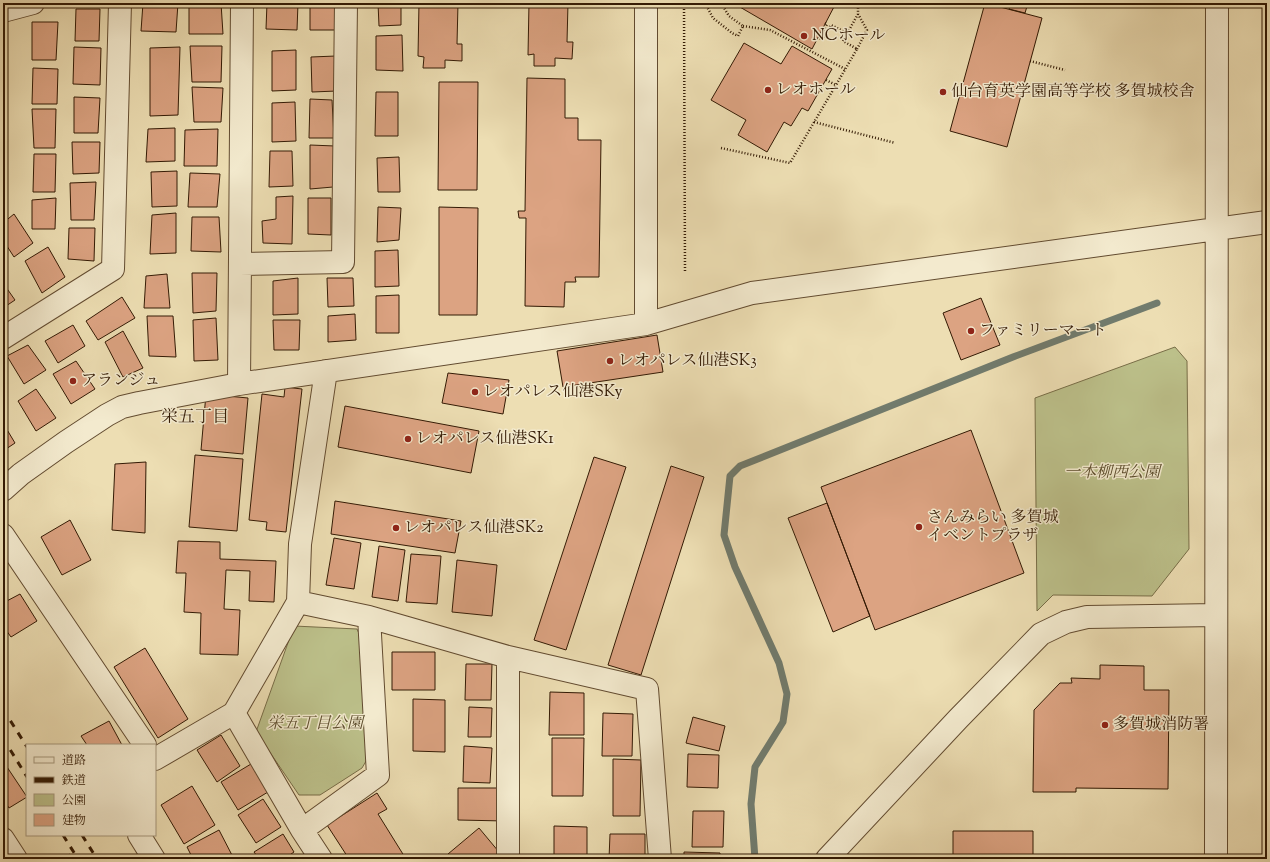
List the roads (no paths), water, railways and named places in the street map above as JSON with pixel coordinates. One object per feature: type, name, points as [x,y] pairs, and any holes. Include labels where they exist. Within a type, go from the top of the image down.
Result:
[{"type":"street","points":[[3,12],[33,3]]},
{"type":"street","points":[[3,338],[113,269],[120,3]]},
{"type":"street","points":[[239,384],[242,3]]},
{"type":"street","points":[[240,264],[343,262],[346,3]]},
{"type":"street","points":[[646,3],[646,324]]},
{"type":"street","points":[[1216,859],[1218,3]]},
{"type":"street","points":[[3,490],[21,474],[107,415],[122,407],[139,403],[239,384],[646,324],[752,293],[1267,222]]},
{"type":"street","points":[[156,758],[234,713],[298,602],[300,544],[326,371]]},
{"type":"street","points":[[3,535],[144,744]]},
{"type":"street","points":[[298,602],[369,617],[508,657],[647,689],[660,859]]},
{"type":"street","points":[[827,859],[952,725],[1040,634],[1066,622],[1087,617],[1216,615]]},
{"type":"street","points":[[302,830],[378,775],[369,617]]},
{"type":"street","points":[[508,657],[508,859]]},
{"type":"street","points":[[234,713],[302,830],[321,859]]},
{"type":"street","points":[[140,836],[154,859]]},
{"type":"street","points":[[3,839],[16,859]]},
{"type":"waterway","points":[[755,859],[751,804],[755,767],[783,722],[787,694],[779,663],[735,567],[724,535],[730,476],[740,466],[1013,357],[1157,303]]},
{"type":"railway","points":[[3,709],[26,745]]},
{"type":"railway","points":[[3,738],[26,775]]},
{"type":"railway","points":[[64,836],[78,859]]},
{"type":"railway","points":[[83,836],[97,859]]},
{"type":"place","name":"NCホール","points":[[804,36]]},
{"type":"place","name":"レオホール","points":[[768,90]]},
{"type":"place","name":"仙台育英学園高等学校 多賀城校舎","points":[[943,92]]},
{"type":"place","name":"ファミリーマート","points":[[971,331]]},
{"type":"place","name":"レオパレス仙港SK3","points":[[610,361]]},
{"type":"place","name":"アランジュ","points":[[73,381]]},
{"type":"place","name":"レオパレス仙港SKy","points":[[475,392]]},
{"type":"place","name":"レオパレス仙港SK1","points":[[408,439]]},
{"type":"place","name":"さんみらい 多賀城 イベントプラザ","points":[[919,527]]},
{"type":"place","name":"レオパレス仙港SK2","points":[[396,528]]},
{"type":"place","name":"多賀城消防署","points":[[1105,725]]},
{"type":"district","name":"栄五丁目","points":[[195,418]]},
{"type":"park label","name":"一本柳西公園","points":[[1112,473]]},
{"type":"park label","name":"栄五丁目公園","points":[[315,724]]}]
